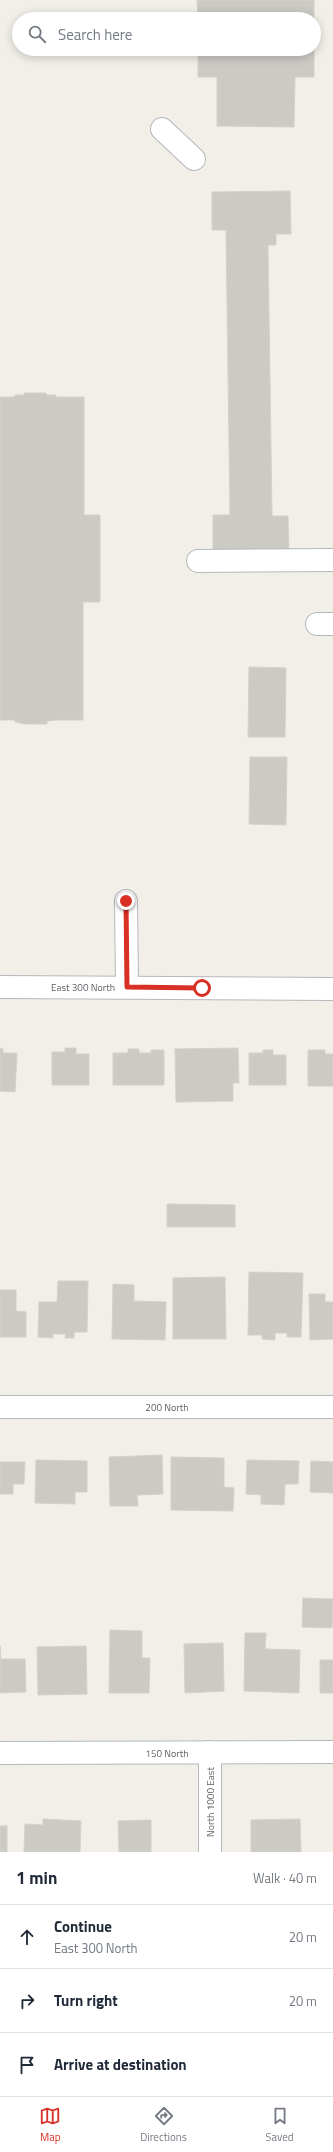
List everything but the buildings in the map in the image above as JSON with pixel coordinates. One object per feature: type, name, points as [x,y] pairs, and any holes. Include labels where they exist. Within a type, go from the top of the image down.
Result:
[{"type":"street","points":[[162,129],[194,159]]},
{"type":"street","points":[[198,561],[333,560]]},
{"type":"street","points":[[126,901],[127,987]]},
{"type":"street","name":"East 300 North","points":[[0,987],[333,989]]},
{"type":"street","name":"200 North","points":[[0,1407],[333,1407]]},
{"type":"street","name":"North 1000 East","points":[[210,1752],[210,1852]]},
{"type":"street","name":"150 North","points":[[0,1753],[333,1752]]},
{"type":"route","points":[[126,901],[127,987],[202,988]]}]
